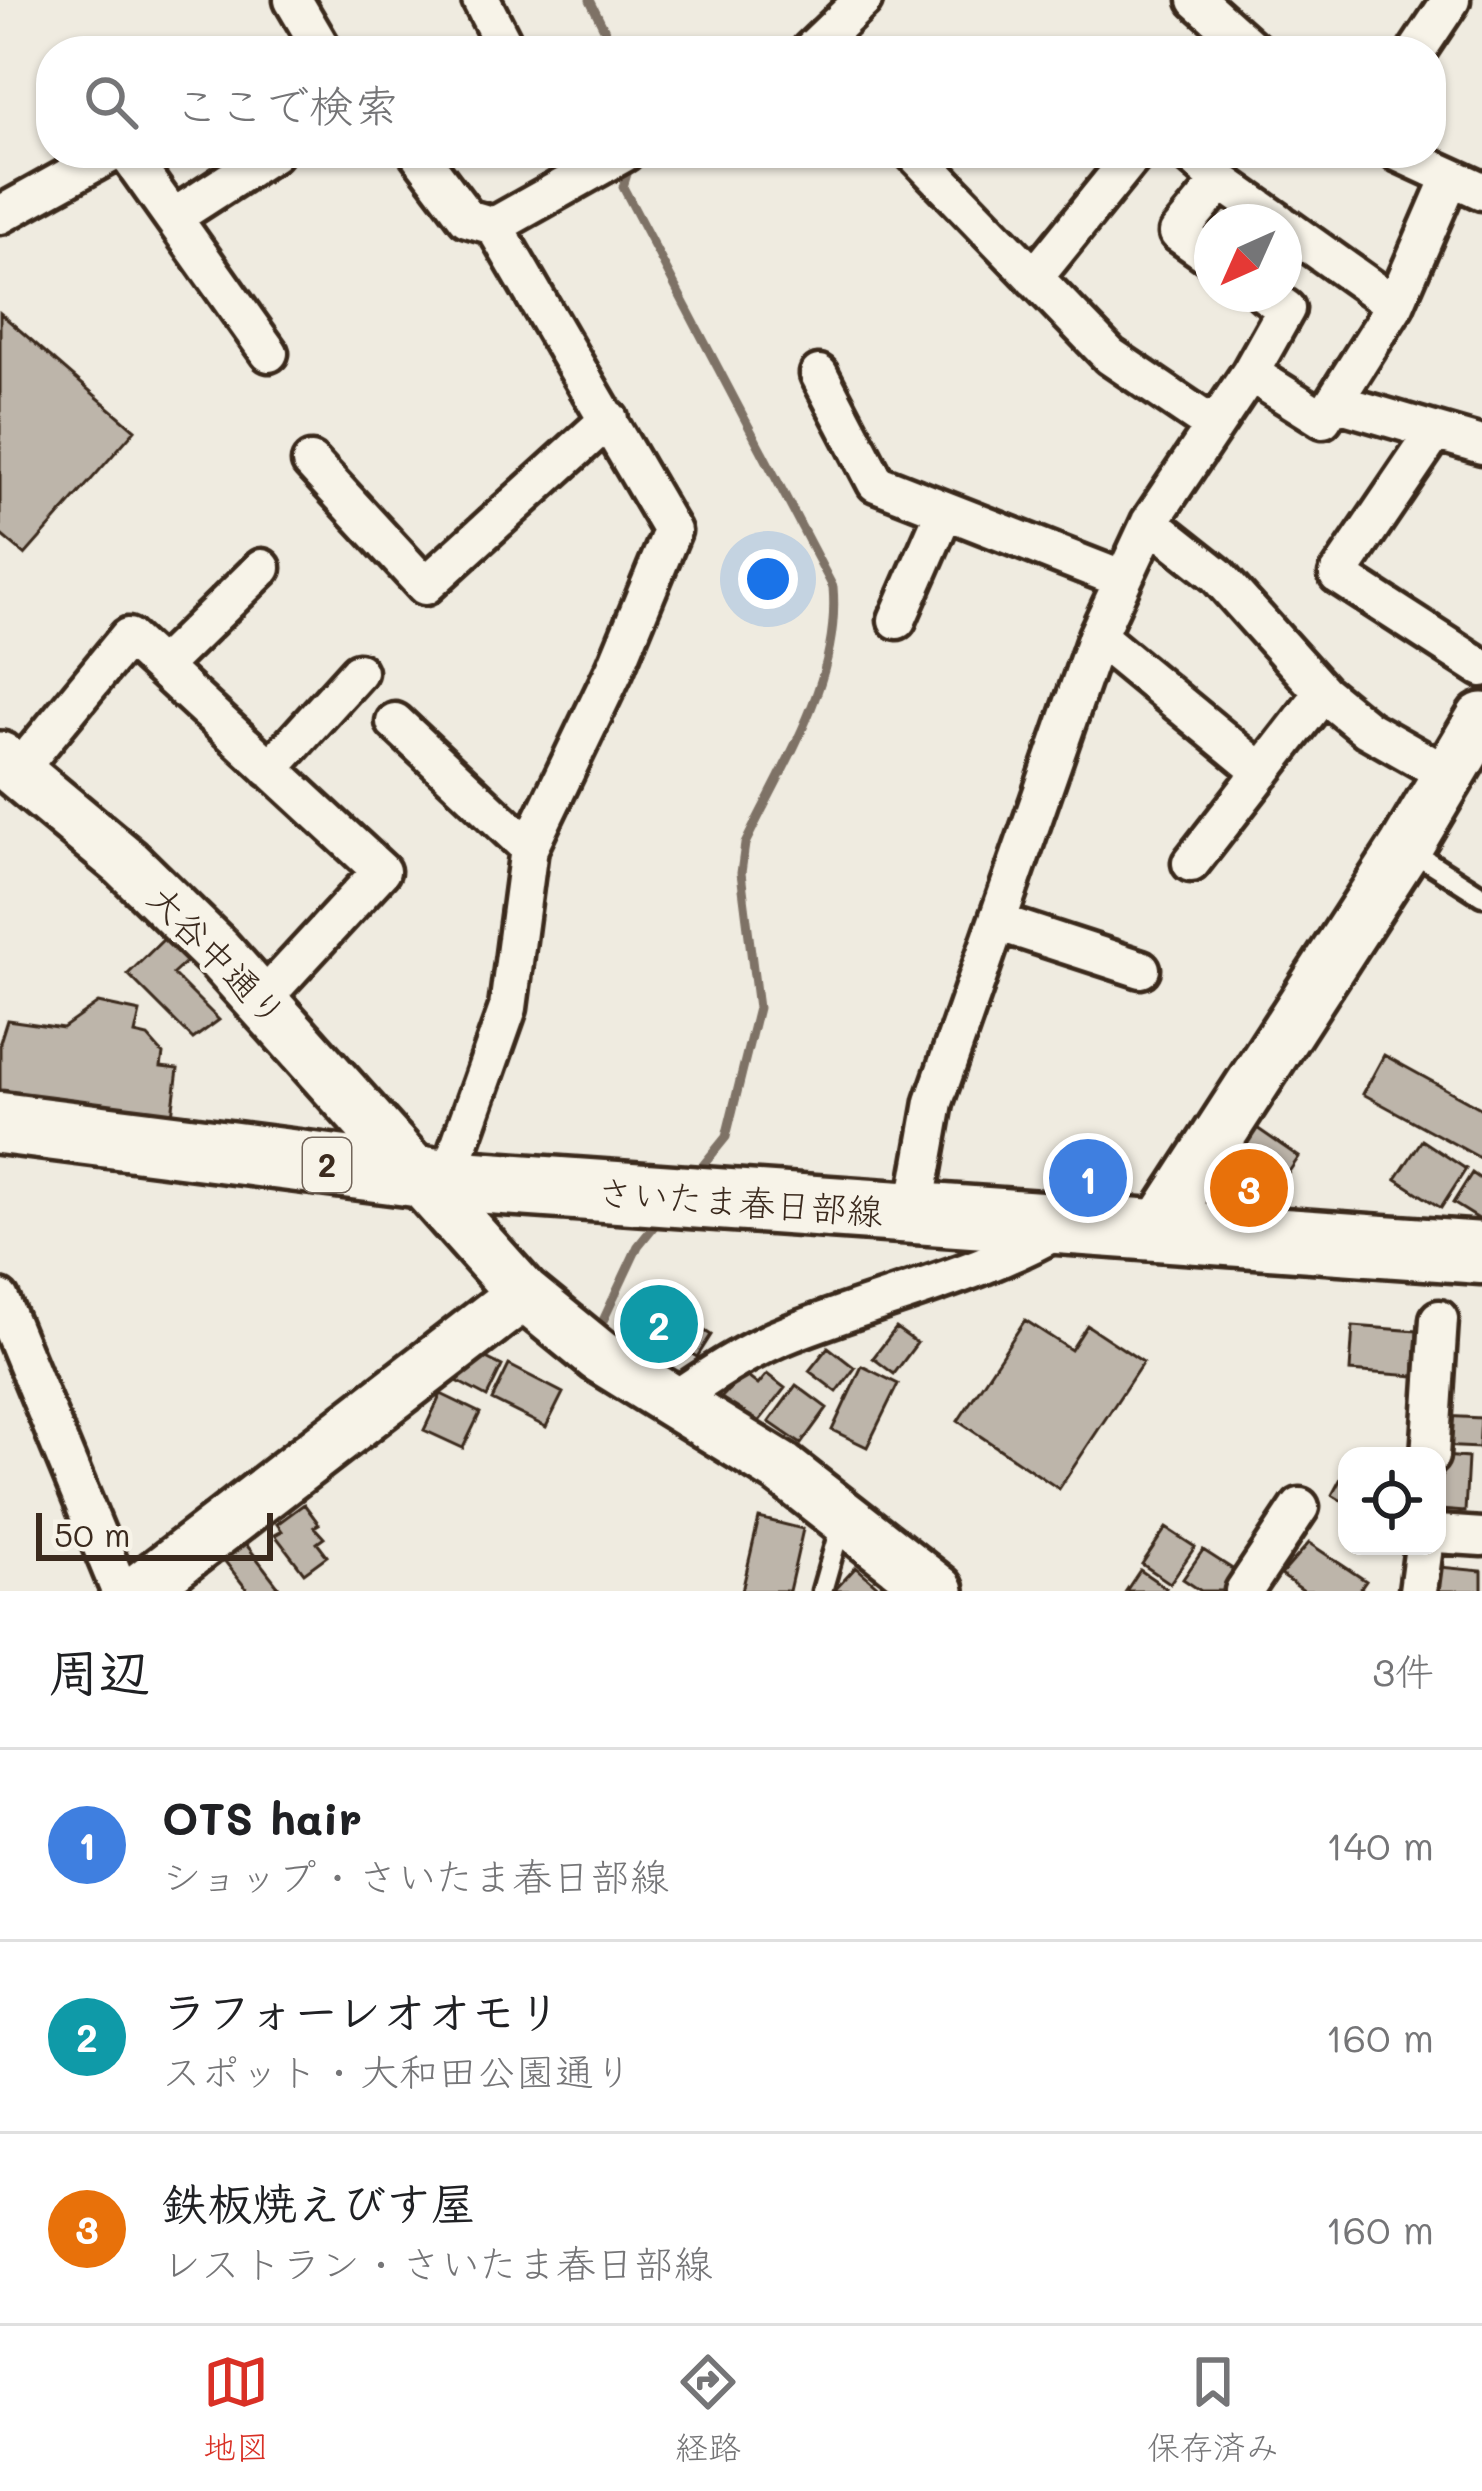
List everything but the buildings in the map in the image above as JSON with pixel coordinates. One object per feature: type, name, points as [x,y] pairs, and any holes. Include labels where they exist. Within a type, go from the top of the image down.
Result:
[{"type":"main road","name":"さいたま春日部線","points":[[0,1123],[430,1178],[1482,1253]]},
{"type":"street","points":[[293,0],[314,36]]},
{"type":"street","points":[[481,0],[499,36]]},
{"type":"street","points":[[828,36],[863,0]]},
{"type":"street","points":[[1197,0],[1215,36]]},
{"type":"street","points":[[1427,36],[1451,0]]},
{"type":"street","points":[[0,215],[85,168]]},
{"type":"street","points":[[138,168],[269,353]]},
{"type":"street","points":[[174,217],[250,168]]},
{"type":"street","points":[[429,168],[466,218],[494,226],[672,531],[615,669],[529,848],[508,1008],[430,1178]]},
{"type":"street","points":[[494,226],[564,168]]},
{"type":"street","points":[[928,168],[1110,356],[1212,425]]},
{"type":"street","points":[[1034,278],[1123,168]]},
{"type":"street","points":[[1206,168],[1253,204]]},
{"type":"street","points":[[1250,373],[1323,419],[1466,185],[1430,168]]},
{"type":"street","points":[[1202,204],[1221,181]]},
{"type":"street","points":[[1194,214],[1178,233],[1194,244]]},
{"type":"street","points":[[1302,239],[1395,305]]},
{"type":"street","points":[[914,1215],[934,1102],[1097,637],[1150,522],[1250,373],[1284,312]]},
{"type":"street","points":[[819,374],[876,483],[1121,579]]},
{"type":"street","points":[[1334,402],[1482,445]]},
{"type":"street","points":[[311,462],[425,586],[609,419]]},
{"type":"street","points":[[1435,432],[1338,575],[1482,668]]},
{"type":"street","points":[[897,620],[945,510]]},
{"type":"street","points":[[1150,522],[1217,575],[1323,693],[1366,730],[1458,777]]},
{"type":"street","points":[[161,668],[262,568]]},
{"type":"street","points":[[9,764],[128,637],[381,871],[262,1000]]},
{"type":"street","points":[[1097,637],[1262,772]]},
{"type":"street","points":[[270,769],[358,672]]},
{"type":"street","points":[[1191,863],[1323,693]]},
{"type":"street","points":[[1157,1231],[1406,847],[1458,777],[1482,719]]},
{"type":"street","points":[[395,722],[529,848]]},
{"type":"street","name":"大谷中通り","points":[[9,764],[126,863],[262,1000],[430,1178],[523,1294],[586,1346],[845,1514],[938,1591]]},
{"type":"street","points":[[997,922],[1141,970]]},
{"type":"street","points":[[670,1402],[733,1361],[787,1335],[1028,1248],[1069,1225]]},
{"type":"street","points":[[138,1591],[523,1294]]},
{"type":"street","points":[[0,1299],[120,1591]]},
{"type":"street","points":[[1431,1447],[1439,1319]]},
{"type":"street","points":[[1244,1591],[1300,1508]]},
{"type":"street","points":[[1446,1535],[1482,1537]]},
{"type":"street","points":[[1418,1591],[1423,1555]]},
{"type":"lane","points":[[1406,847],[1482,896]]},
{"type":"lane","points":[[822,1591],[845,1514]]},
{"type":"waterway","points":[[590,0],[608,36]]},
{"type":"waterway","points":[[629,168],[623,187],[833,587],[833,621],[819,687],[745,844],[741,873],[758,1008],[726,1137],[696,1174]]},
{"type":"waterway","points":[[601,1325],[638,1246],[663,1215]]},
{"type":"place","name":"OTS hair","points":[[1088,1178]]},
{"type":"place","name":"鉄板焼えびす屋","points":[[1249,1188]]},
{"type":"place","name":"ラフォーレオオモリ","points":[[659,1324]]}]
